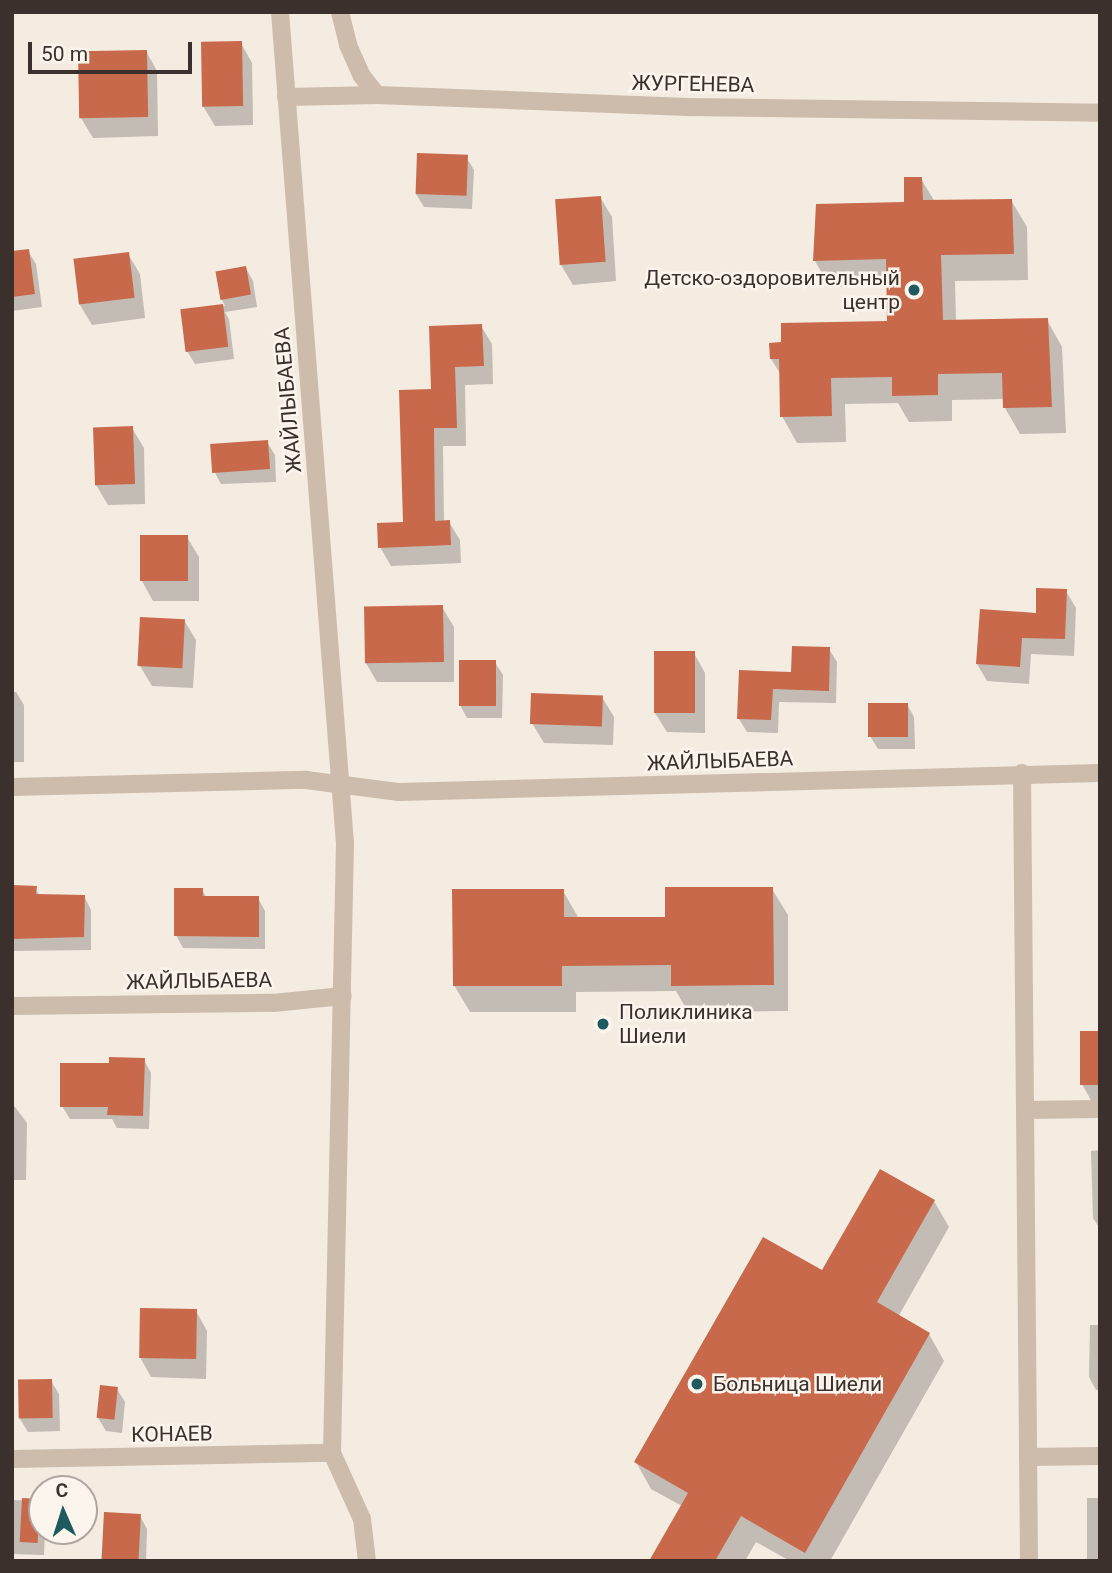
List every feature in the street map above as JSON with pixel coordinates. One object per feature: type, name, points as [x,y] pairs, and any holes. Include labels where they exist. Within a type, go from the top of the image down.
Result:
[{"type":"street","name":"ЖАЙЛЫБАЕВА","points":[[12,1006],[274,1003],[343,996],[345,843],[342,784],[280,12]]},
{"type":"street","points":[[340,12],[348,45],[362,76],[377,95]]},
{"type":"street","name":"ЖУРГЕНЕВА","points":[[286,97],[377,95],[687,107],[1100,113]]},
{"type":"street","name":"ЖАЙЛЫБАЕВА","points":[[342,784],[399,792],[1100,773]]},
{"type":"street","points":[[1022,774],[1029,1561]]},
{"type":"street","points":[[12,787],[306,780],[342,784]]},
{"type":"street","points":[[343,996],[332,1453],[362,1519],[367,1561]]},
{"type":"street","points":[[1025,1111],[1100,1109]]},
{"type":"street","name":"КОНАЕВ","points":[[12,1460],[332,1453]]},
{"type":"street","points":[[1028,1457],[1100,1456]]},
{"type":"building","points":[[242,41],[243,106],[202,107],[201,42]]},
{"type":"building","points":[[147,50],[148,117],[79,118],[78,51]]},
{"type":"building","points":[[417,153],[468,155],[467,196],[416,194]]},
{"type":"building","name":"Детско-оздоровительный центр","points":[[904,177],[922,177],[923,200],[1012,199],[1014,254],[941,255],[943,320],[1048,318],[1052,407],[1003,408],[1002,373],[938,374],[938,395],[892,396],[892,377],[831,378],[832,416],[780,417],[779,359],[770,359],[769,343],[781,342],[781,323],[887,321],[886,259],[813,261],[816,204],[904,202]]},
{"type":"building","points":[[601,196],[606,262],[560,265],[555,199]]},
{"type":"building","points":[[29,249],[35,294],[12,297],[12,251]]},
{"type":"building","points":[[129,252],[135,298],[79,304],[73,259]]},
{"type":"building","points":[[246,266],[251,295],[221,300],[215,271]]},
{"type":"building","points":[[223,304],[228,347],[186,352],[180,309]]},
{"type":"building","points":[[482,324],[484,366],[455,367],[457,428],[434,428],[435,521],[450,520],[451,545],[378,548],[377,523],[403,522],[399,390],[431,389],[429,326]]},
{"type":"building","points":[[133,426],[135,484],[95,485],[93,427]]},
{"type":"building","points":[[268,440],[270,469],[212,473],[210,444]]},
{"type":"building","points":[[140,535],[188,535],[188,581],[140,581]]},
{"type":"building","points":[[1036,588],[1067,589],[1065,639],[1022,638],[1020,667],[976,664],[980,609],[1036,613]]},
{"type":"building","points":[[443,605],[444,662],[365,663],[364,606]]},
{"type":"building","points":[[140,617],[185,619],[182,668],[137,666]]},
{"type":"building","points":[[792,646],[830,647],[829,691],[773,689],[771,720],[737,719],[739,670],[791,672]]},
{"type":"building","points":[[654,651],[695,651],[695,713],[654,713]]},
{"type":"building","points":[[459,660],[496,660],[496,706],[459,706]]},
{"type":"building","points":[[531,693],[603,696],[602,726],[530,724]]},
{"type":"building","points":[[868,703],[908,703],[908,737],[868,737]]},
{"type":"building","points":[[12,885],[37,886],[36,894],[85,895],[84,937],[12,939]]},
{"type":"building","name":"Поликлиника Шиели","points":[[665,887],[773,887],[774,985],[671,986],[671,965],[562,966],[562,986],[453,986],[452,889],[564,889],[564,917],[665,917]]},
{"type":"building","points":[[174,888],[203,888],[203,896],[259,896],[259,937],[174,936]]},
{"type":"building","points":[[1080,1031],[1100,1031],[1100,1085],[1080,1085]]},
{"type":"building","points":[[109,1057],[145,1058],[143,1116],[107,1115],[108,1107],[60,1107],[60,1063],[109,1063]]},
{"type":"building","name":"Больница Шиели","points":[[880,1169],[935,1200],[877,1302],[930,1333],[805,1553],[741,1516],[715,1561],[649,1561],[688,1493],[634,1462],[763,1237],[822,1270]]},
{"type":"building","points":[[140,1308],[197,1309],[196,1359],[139,1358]]},
{"type":"building","points":[[52,1379],[53,1418],[19,1419],[18,1380]]},
{"type":"building","points":[[100,1385],[118,1387],[114,1420],[97,1418]]},
{"type":"building","points":[[22,1498],[28,1498],[28,1542],[20,1542]]},
{"type":"building","points":[[104,1512],[141,1514],[138,1561],[101,1561]]},
{"type":"place","name":"Детско-оздоровительный центр","points":[[914,290]]},
{"type":"place","name":"Поликлиника Шиели","points":[[603,1024]]},
{"type":"place","name":"Больница Шиели","points":[[697,1384]]}]
